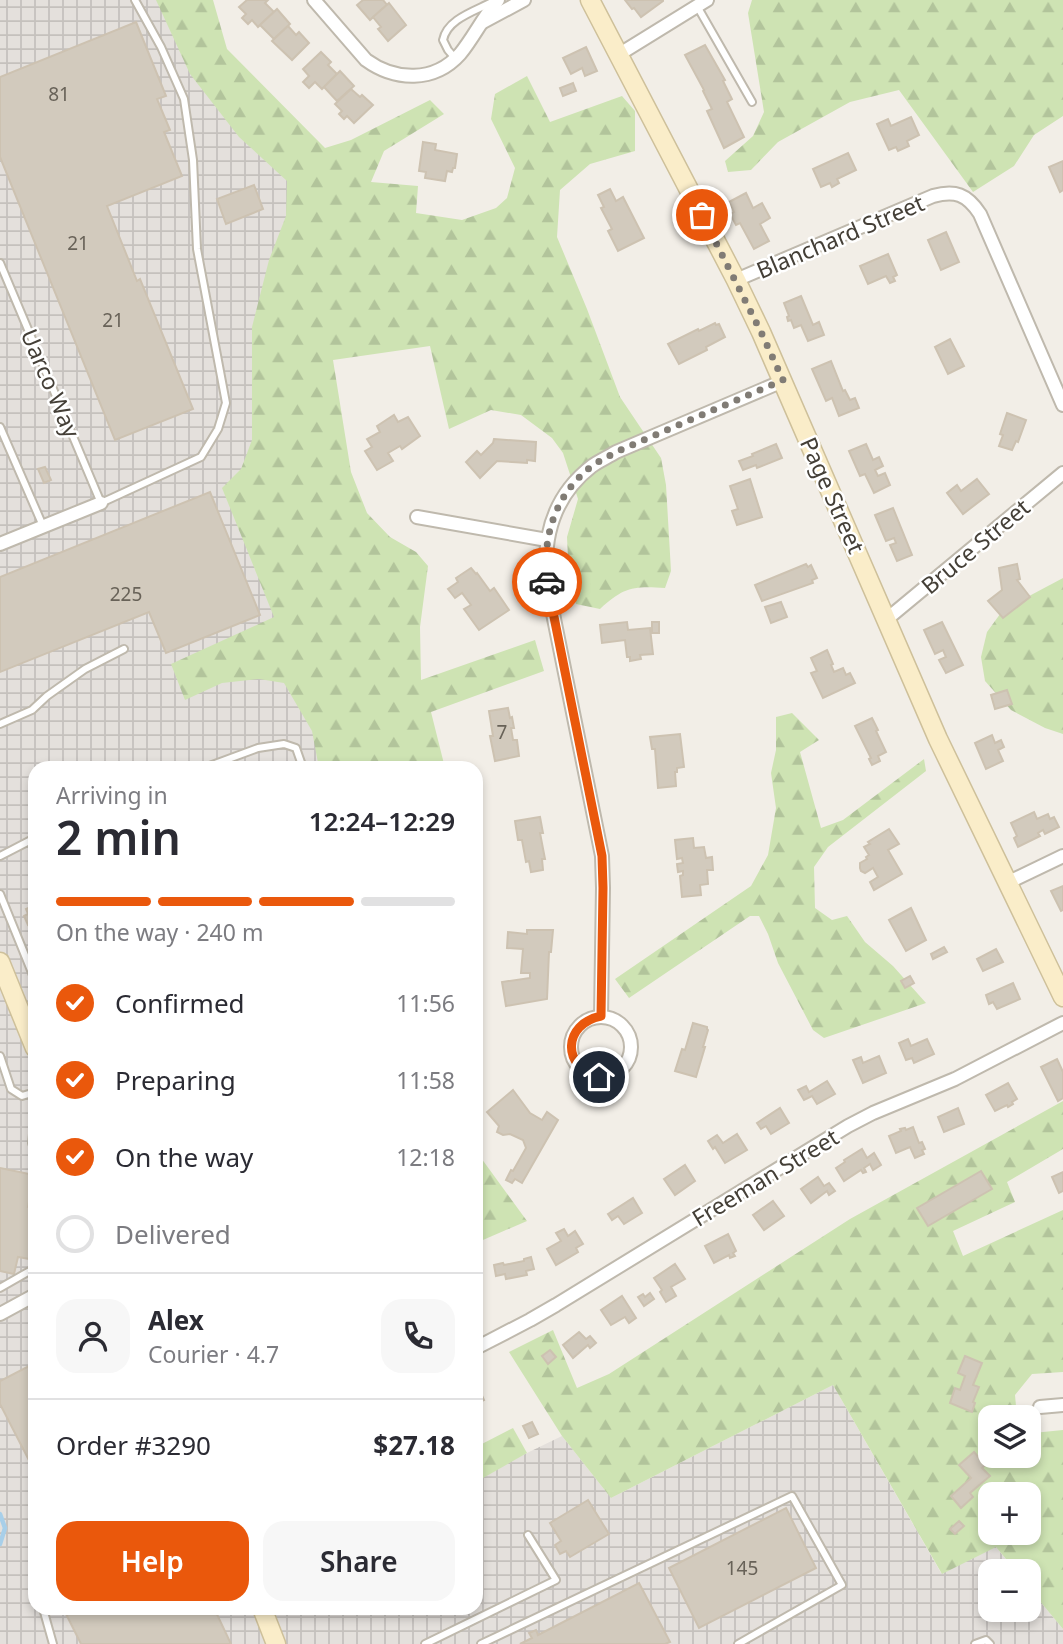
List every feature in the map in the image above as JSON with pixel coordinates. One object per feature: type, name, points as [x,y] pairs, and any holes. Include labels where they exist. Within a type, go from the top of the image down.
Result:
[{"type":"main road","name":"Page Street","points":[[590,0],[736,280],[783,380],[937,739],[1063,997]]},
{"type":"main road","points":[[0,962],[28,1013]]},
{"type":"main road","points":[[265,1615],[276,1644]]},
{"type":"street","points":[[314,0],[366,60],[384,71],[403,76],[423,75],[441,69],[455,58],[498,0]]},
{"type":"street","points":[[482,22],[524,0]]},
{"type":"street","points":[[618,55],[702,3]]},
{"type":"street","name":"Blanchard Street","points":[[736,280],[933,196],[948,193],[967,197],[980,214],[1063,405]]},
{"type":"street","points":[[601,1016],[602,856],[547,584],[547,540],[553,517],[573,484],[593,466],[616,452],[783,380]]},
{"type":"street","name":"Bruce Street","points":[[887,620],[1063,473]]},
{"type":"street","points":[[0,544],[101,503]]},
{"type":"street","points":[[416,517],[547,540]]},
{"type":"street","points":[[1007,883],[1063,856]]},
{"type":"street","points":[[601,1016],[611,1018],[627,1030],[632,1049],[629,1059],[617,1073],[599,1077],[581,1069],[575,1061],[572,1041],[575,1031],[582,1024],[590,1018],[601,1016]]},
{"type":"street","name":"Freeman Street","points":[[483,1345],[556,1305],[848,1126],[955,1079],[1063,1023]]},
{"type":"street","points":[[0,1314],[28,1299]]},
{"type":"street","points":[[1041,1407],[1063,1405]]},
{"type":"lane","points":[[101,503],[201,457],[218,429],[226,403],[197,249],[193,160],[184,99],[161,47],[135,0]]},
{"type":"lane","points":[[455,58],[444,42],[447,29],[453,23],[498,0]]},
{"type":"lane","points":[[702,3],[752,103]]},
{"type":"lane","name":"Uarco Way","points":[[0,262],[101,503]]},
{"type":"lane","points":[[0,427],[43,526]]},
{"type":"lane","points":[[0,724],[32,710],[85,669],[124,649]]},
{"type":"lane","points":[[223,761],[258,748],[284,744],[296,748],[301,761]]},
{"type":"lane","points":[[0,856],[28,842]]},
{"type":"lane","points":[[0,894],[28,963]]},
{"type":"lane","points":[[0,1056],[11,1089],[22,1096],[28,1094]]},
{"type":"lane","points":[[0,1288],[28,1273]]},
{"type":"lane","points":[[481,1644],[792,1496],[842,1586],[738,1644]]},
{"type":"lane","points":[[425,1644],[556,1580],[528,1535]]},
{"type":"lane","points":[[45,1615],[53,1644]]},
{"type":"lane","points":[[975,1644],[986,1640],[990,1644]]},
{"type":"shaded area","points":[[0,0],[204,0],[220,51],[328,152],[274,345],[355,761],[28,761],[28,1615],[483,1615],[483,1475],[562,1436],[611,1498],[833,1385],[941,1573],[995,1546],[1006,1559],[978,1559],[978,1622],[1041,1622],[1041,1602],[1063,1629],[1063,1644],[0,1644]]},
{"type":"green space","points":[[156,0],[213,0],[227,49],[325,148],[351,140],[430,100],[444,114],[384,151],[371,182],[418,186],[416,213],[462,220],[496,208],[507,198],[515,168],[491,119],[495,94],[527,76],[550,122],[622,96],[635,111],[635,151],[590,164],[560,190],[557,237],[620,397],[661,458],[666,485],[671,571],[665,588],[645,587],[623,592],[600,609],[576,604],[569,579],[567,537],[578,499],[563,453],[552,438],[521,415],[491,410],[449,429],[430,346],[333,360],[351,472],[367,513],[390,537],[416,552],[428,566],[420,627],[421,680],[535,640],[544,671],[431,712],[443,761],[318,761],[312,731],[284,683],[259,679],[222,683],[185,700],[171,664],[274,617],[222,488],[241,469],[252,440],[252,327],[269,260],[286,216],[287,181],[239,137],[190,74]]},
{"type":"green space","points":[[752,0],[1063,0],[1063,116],[1034,135],[1014,166],[973,192],[899,90],[850,102],[778,142],[751,170],[728,172],[725,161],[753,136],[764,112],[748,13]]},
{"type":"green space","points":[[1063,578],[1063,734],[1011,710],[985,681],[981,657],[987,632],[1003,610]]},
{"type":"green space","points":[[792,713],[819,740],[800,752],[821,828],[843,820],[924,759],[926,771],[828,847],[814,867],[815,908],[832,920],[847,916],[865,942],[893,966],[926,1003],[824,1038],[813,1030],[778,963],[759,916],[750,916],[629,998],[615,979],[751,886],[768,855],[776,808],[771,773],[776,750],[776,717]]},
{"type":"green space","points":[[1063,1101],[1063,1149],[1007,1182],[1015,1202],[953,1231],[963,1256],[1063,1210],[1063,1372],[1032,1374],[1015,1395],[1016,1405],[978,1405],[978,1468],[1041,1468],[1041,1432],[1063,1430],[1063,1629],[1041,1602],[1041,1559],[1006,1559],[996,1547],[942,1574],[833,1385],[611,1498],[562,1436],[509,1352],[553,1330],[577,1388],[609,1374],[850,1219]]},
{"type":"green space","points":[[483,1161],[527,1221],[483,1240]]},
{"type":"green space","points":[[513,1428],[527,1453],[483,1478],[483,1443]]},
{"type":"building","points":[[247,0],[268,0],[265,3],[274,12],[258,27],[252,20],[248,24],[242,18],[246,14],[239,7]]},
{"type":"building","points":[[363,0],[383,0],[387,5],[370,20],[357,5]]},
{"type":"building","points":[[625,0],[663,0],[663,1],[641,17]]},
{"type":"building","points":[[389,3],[406,25],[388,41],[378,29],[381,27],[373,17]]},
{"type":"building","points":[[277,9],[290,24],[274,39],[260,25]]},
{"type":"building","points":[[136,22],[166,96],[157,99],[170,130],[164,132],[182,176],[107,206],[193,409],[115,440],[0,157],[0,77]]},
{"type":"building","points":[[288,26],[296,35],[299,32],[309,43],[292,60],[272,41]]},
{"type":"building","points":[[705,45],[725,80],[723,81],[732,99],[727,102],[744,137],[724,148],[707,111],[712,109],[685,55]]},
{"type":"building","points":[[586,47],[597,71],[585,76],[582,68],[571,74],[563,58]]},
{"type":"building","points":[[321,52],[331,62],[328,65],[337,74],[322,89],[315,82],[309,88],[303,82],[309,76],[303,69]]},
{"type":"building","points":[[340,71],[354,86],[337,101],[324,87]]},
{"type":"building","points":[[573,83],[576,91],[563,96],[560,88]]},
{"type":"building","points":[[351,89],[373,105],[354,123],[347,116],[344,119],[339,114],[342,111],[335,104]]},
{"type":"building","points":[[911,117],[919,135],[907,141],[909,146],[898,151],[896,147],[889,150],[877,124],[888,119],[891,126]]},
{"type":"building","points":[[423,142],[436,144],[435,150],[457,154],[455,168],[452,172],[447,171],[445,181],[425,178],[426,172],[419,171]]},
{"type":"building","points":[[848,153],[856,170],[837,179],[839,183],[832,187],[830,183],[821,187],[813,169]]},
{"type":"building","points":[[1063,161],[1063,190],[1060,192],[1049,167]]},
{"type":"building","points":[[254,185],[263,209],[226,224],[217,199]]},
{"type":"building","points":[[610,189],[616,201],[623,197],[644,238],[618,251],[608,231],[612,229],[601,208],[604,207],[598,195]]},
{"type":"building","points":[[746,193],[753,208],[762,203],[770,218],[760,224],[769,241],[754,249],[740,223],[736,225],[730,214],[734,212],[729,202]]},
{"type":"building","points":[[946,232],[959,262],[941,270],[928,240]]},
{"type":"building","points":[[888,254],[897,275],[893,277],[895,281],[890,283],[886,276],[868,284],[860,266]]},
{"type":"building","points":[[801,296],[813,325],[819,322],[824,335],[808,341],[801,325],[794,328],[791,320],[788,321],[784,303]]},
{"type":"building","points":[[715,323],[719,324],[725,337],[679,364],[668,344]]},
{"type":"building","points":[[950,339],[964,366],[948,374],[935,347]]},
{"type":"building","points":[[831,361],[843,391],[845,390],[850,400],[855,398],[859,408],[839,416],[832,398],[826,401],[812,369]]},
{"type":"building","points":[[1007,413],[1026,420],[1012,450],[999,446]]},
{"type":"building","points":[[394,415],[398,422],[408,417],[420,436],[402,449],[400,446],[388,453],[393,461],[377,470],[365,451],[372,447],[367,439],[380,432],[377,426]]},
{"type":"building","points":[[494,439],[536,442],[535,461],[497,461],[480,478],[466,462],[477,451],[481,455]]},
{"type":"building","points":[[776,444],[782,458],[757,468],[756,465],[743,470],[739,461]]},
{"type":"building","points":[[866,444],[873,460],[879,457],[883,466],[875,470],[878,476],[885,473],[890,485],[874,493],[865,474],[860,476],[849,451]]},
{"type":"building","points":[[45,467],[51,480],[44,483],[38,469]]},
{"type":"building","points":[[750,479],[762,517],[737,525],[732,511],[738,509],[730,486]]},
{"type":"building","points":[[977,479],[989,494],[963,514],[947,493],[957,485],[961,491]]},
{"type":"building","points":[[210,492],[260,615],[166,653],[149,612],[0,672],[0,577]]},
{"type":"building","points":[[893,508],[912,555],[897,561],[890,545],[896,543],[894,538],[886,541],[875,515]]},
{"type":"building","points":[[806,564],[808,567],[811,565],[817,578],[812,580],[813,583],[762,601],[755,585]]},
{"type":"building","points":[[1017,564],[1020,579],[1017,580],[1030,597],[1003,618],[988,601],[1002,590],[999,568]]},
{"type":"building","points":[[471,568],[490,591],[494,588],[509,610],[479,630],[464,609],[471,605],[462,593],[455,598],[448,589],[458,582],[456,578]]},
{"type":"building","points":[[781,602],[787,617],[771,623],[765,607]]},
{"type":"building","points":[[627,622],[628,630],[650,628],[653,654],[640,655],[641,659],[630,661],[625,640],[602,643],[600,625]]},
{"type":"building","points":[[652,622],[659,622],[659,633],[652,633]]},
{"type":"building","points":[[942,622],[963,665],[946,673],[939,660],[946,657],[943,650],[935,654],[924,630]]},
{"type":"building","points":[[827,650],[834,672],[843,668],[846,675],[850,673],[855,683],[823,698],[811,673],[817,671],[811,658]]},
{"type":"building","points":[[1007,690],[1012,704],[995,709],[991,695]]},
{"type":"building","points":[[508,708],[514,728],[511,728],[513,740],[517,740],[519,756],[495,761],[489,711]]},
{"type":"building","points":[[872,718],[886,752],[878,756],[880,761],[872,765],[855,726]]},
{"type":"building","points":[[680,734],[684,767],[677,768],[675,772],[676,786],[658,788],[655,749],[652,749],[650,737]]},
{"type":"building","points":[[992,735],[995,743],[1001,740],[1004,747],[998,750],[1003,761],[986,769],[975,743]]},
{"type":"building","points":[[1034,812],[1037,819],[1048,814],[1050,819],[1054,817],[1059,827],[1045,834],[1043,830],[1038,833],[1040,836],[1018,847],[1014,838],[1017,836],[1011,823]]},
{"type":"building","points":[[540,817],[545,859],[542,859],[543,870],[531,872],[529,861],[526,862],[522,840],[518,840],[515,821]]},
{"type":"building","points":[[889,829],[899,844],[888,850],[902,874],[874,890],[870,882],[878,877],[873,868],[865,873],[861,871],[860,863],[869,855],[864,847],[870,844],[868,842]]},
{"type":"building","points":[[693,838],[694,848],[704,847],[706,858],[712,857],[713,870],[707,870],[708,884],[700,885],[701,895],[682,897],[680,876],[683,871],[678,872],[677,864],[683,863],[682,858],[677,859],[675,840]]},
{"type":"building","points":[[1063,886],[1063,910],[1061,911],[1051,891]]},
{"type":"building","points":[[911,908],[926,940],[906,951],[889,920]]},
{"type":"building","points":[[527,930],[553,930],[547,999],[506,1006],[502,982],[530,978],[530,973],[521,973],[523,949],[507,948],[508,932],[527,934]]},
{"type":"building","points":[[944,947],[947,952],[933,959],[931,954]]},
{"type":"building","points":[[996,949],[1003,962],[983,971],[977,959]]},
{"type":"building","points":[[910,976],[914,983],[905,988],[901,981]]},
{"type":"building","points":[[1013,983],[1020,999],[997,1009],[993,1002],[989,1004],[986,995]]},
{"type":"building","points":[[693,1023],[707,1027],[708,1030],[696,1077],[675,1071]]},
{"type":"building","points":[[908,1039],[911,1046],[927,1039],[934,1054],[914,1063],[912,1058],[906,1060],[899,1043]]},
{"type":"building","points":[[879,1056],[886,1073],[863,1083],[853,1060],[861,1057],[863,1063]]},
{"type":"building","points":[[1057,1059],[1063,1072],[1063,1098],[1058,1101],[1041,1067]]},
{"type":"building","points":[[827,1081],[835,1094],[817,1104],[812,1096],[804,1100],[798,1090],[806,1086],[809,1092]]},
{"type":"building","points":[[1008,1083],[1017,1099],[1008,1107],[1007,1105],[995,1111],[986,1095]]},
{"type":"building","points":[[513,1090],[530,1113],[542,1120],[547,1112],[558,1120],[522,1183],[515,1179],[512,1183],[506,1180],[526,1148],[523,1140],[497,1132],[499,1126],[487,1112]]},
{"type":"building","points":[[780,1108],[789,1123],[771,1134],[766,1126],[761,1129],[757,1123]]},
{"type":"building","points":[[958,1108],[964,1124],[944,1132],[938,1117]]},
{"type":"building","points":[[913,1127],[919,1143],[922,1142],[925,1149],[922,1150],[924,1154],[915,1158],[910,1147],[896,1153],[889,1136],[901,1131],[900,1129]]},
{"type":"building","points":[[737,1134],[747,1150],[725,1163],[708,1141],[717,1135],[723,1143]]},
{"type":"building","points":[[862,1149],[867,1158],[874,1153],[881,1165],[873,1170],[870,1164],[864,1168],[866,1172],[861,1170],[844,1181],[836,1168]]},
{"type":"building","points":[[685,1165],[695,1181],[675,1195],[664,1179]]},
{"type":"building","points":[[0,1168],[28,1174],[28,1259],[18,1257],[14,1274],[0,1271]]},
{"type":"building","points":[[981,1171],[992,1189],[928,1226],[917,1208]]},
{"type":"building","points":[[1063,1172],[1063,1191],[1059,1193],[1052,1177]]},
{"type":"building","points":[[818,1177],[824,1186],[829,1183],[835,1191],[829,1195],[827,1191],[811,1203],[801,1189]]},
{"type":"building","points":[[633,1198],[642,1213],[624,1224],[618,1216],[612,1220],[608,1214]]},
{"type":"building","points":[[773,1201],[784,1216],[764,1230],[753,1215]]},
{"type":"building","points":[[564,1229],[568,1236],[575,1231],[583,1244],[576,1248],[578,1252],[556,1265],[547,1249],[561,1241],[556,1233]]},
{"type":"building","points":[[728,1234],[736,1251],[733,1253],[735,1256],[730,1258],[729,1255],[714,1263],[705,1246]]},
{"type":"building","points":[[531,1257],[534,1269],[526,1271],[527,1275],[506,1279],[505,1274],[496,1276],[494,1265],[524,1261]]},
{"type":"building","points":[[675,1264],[685,1279],[671,1287],[676,1296],[666,1302],[654,1278]]},
{"type":"building","points":[[650,1293],[654,1299],[644,1306],[638,1297],[643,1294],[645,1297]]},
{"type":"building","points":[[622,1296],[636,1318],[629,1323],[625,1317],[611,1325],[601,1310]]},
{"type":"building","points":[[579,1332],[586,1339],[590,1336],[596,1343],[590,1348],[588,1345],[573,1358],[563,1345]]},
{"type":"building","points":[[550,1350],[556,1357],[548,1364],[542,1356]]},
{"type":"building","points":[[965,1356],[982,1363],[973,1385],[979,1387],[972,1412],[950,1403],[955,1388],[960,1390],[965,1376],[958,1373]]},
{"type":"building","points":[[28,1367],[28,1458],[0,1404],[0,1381]]},
{"type":"building","points":[[532,1422],[538,1434],[529,1438],[523,1426]]},
{"type":"building","points":[[974,1452],[978,1457],[978,1468],[982,1468],[990,1476],[983,1482],[978,1482],[978,1486],[970,1493],[973,1497],[961,1508],[951,1496],[971,1478],[959,1465]]},
{"type":"building","points":[[588,1500],[609,1534],[570,1557],[566,1551],[560,1554],[555,1545],[561,1541],[550,1523]]},
{"type":"building","points":[[786,1508],[816,1568],[699,1628],[669,1568]]},
{"type":"building","points":[[959,1521],[964,1526],[955,1534],[950,1529]]},
{"type":"building","points":[[639,1583],[670,1642],[520,1644],[532,1638],[529,1633],[536,1630],[538,1635]]},
{"type":"building","points":[[66,1615],[217,1615],[231,1644],[81,1644]]},
{"type":"waterway","points":[[0,1514],[5,1528],[0,1544]]},
{"type":"way so far","points":[[547,582],[547,540],[553,517],[573,484],[593,466],[616,452],[783,380],[702,215]]},
{"type":"route","points":[[547,582],[602,856],[601,1016],[590,1018],[582,1024],[575,1031],[572,1041],[575,1061],[581,1069],[599,1077]]}]
